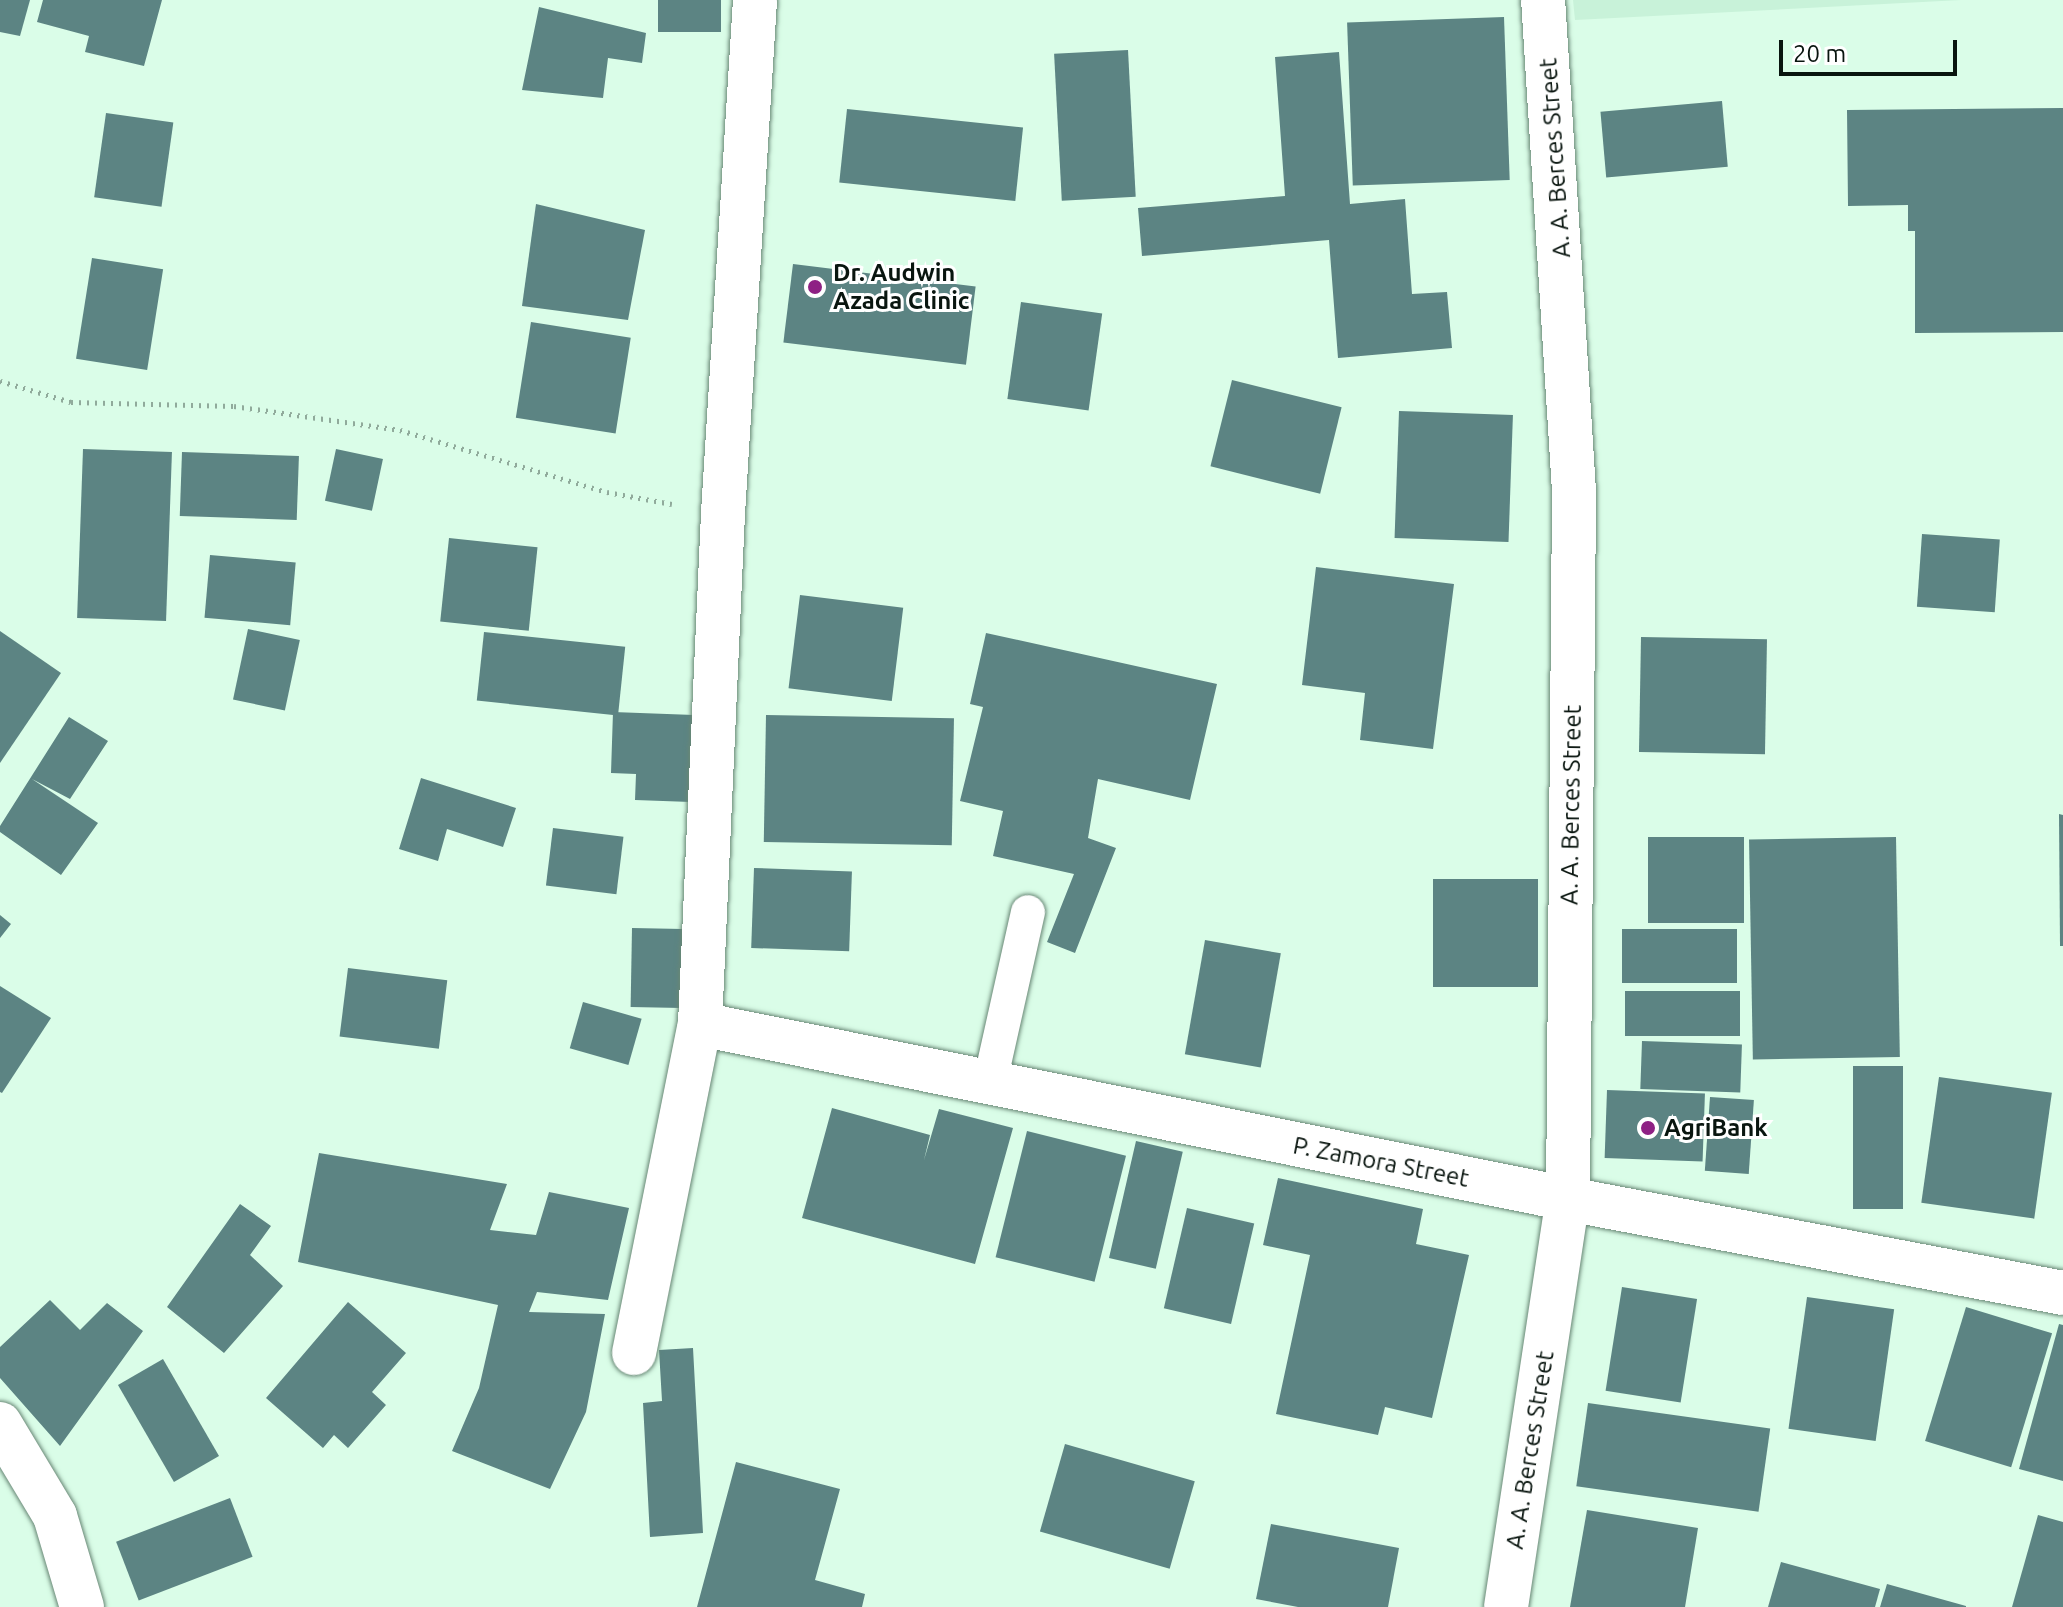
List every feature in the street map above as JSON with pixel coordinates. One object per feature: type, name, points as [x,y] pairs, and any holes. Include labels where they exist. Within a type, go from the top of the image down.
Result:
[{"type":"street","points":[[634,1353],[700,1024],[723,513],[755,0]]},
{"type":"street","name":"A. A. Berces Street","points":[[1506,1607],[1568,1199],[1574,491],[1543,0]]},
{"type":"street","name":"P. Zamora Street","points":[[700,1024],[1568,1199],[2063,1293]]},
{"type":"street","points":[[0,1424],[55,1516],[82,1607]]},
{"type":"lane","points":[[990,1082],[1028,912]]},
{"type":"path","points":[[0,381],[71,402],[234,406],[400,430],[607,492],[723,513]]},
{"type":"shaded area","points":[[1573,0],[1961,0],[1575,20]]},
{"type":"building","points":[[0,0],[30,0],[20,36],[0,32]]},
{"type":"building","points":[[43,0],[162,0],[144,66],[85,52],[89,36],[37,22]]},
{"type":"building","points":[[658,0],[721,0],[721,32],[658,32]]},
{"type":"building","points":[[539,7],[646,33],[642,63],[608,58],[603,98],[522,90]]},
{"type":"building","points":[[1504,17],[1510,180],[1353,185],[1347,22]]},
{"type":"building","points":[[1128,50],[1136,197],[1062,201],[1054,54]]},
{"type":"building","points":[[1339,52],[1350,204],[1405,199],[1412,294],[1447,292],[1452,348],[1338,358],[1329,240],[1142,256],[1138,208],[1285,196],[1275,57]]},
{"type":"building","points":[[1722,101],[1728,167],[1606,177],[1600,112]]},
{"type":"building","points":[[2063,108],[2063,332],[1915,333],[1915,231],[1908,231],[1908,205],[1848,206],[1847,110]]},
{"type":"building","points":[[847,109],[1023,128],[1015,201],[839,183]]},
{"type":"building","points":[[106,113],[173,122],[162,207],[94,197]]},
{"type":"building","points":[[536,204],[645,230],[628,320],[522,306]]},
{"type":"building","points":[[92,258],[163,269],[147,370],[76,359]]},
{"type":"building","points":[[793,264],[976,286],[966,365],[783,342]]},
{"type":"building","points":[[1021,302],[1102,313],[1089,410],[1007,399]]},
{"type":"building","points":[[531,322],[631,338],[616,434],[516,418]]},
{"type":"building","points":[[1232,380],[1342,407],[1320,494],[1210,466]]},
{"type":"building","points":[[1399,411],[1513,415],[1508,542],[1395,538]]},
{"type":"building","points":[[83,449],[172,452],[166,621],[77,618]]},
{"type":"building","points":[[336,449],[383,459],[372,511],[325,501]]},
{"type":"building","points":[[182,452],[299,456],[297,520],[180,516]]},
{"type":"building","points":[[1922,534],[2000,539],[1995,612],[1917,607]]},
{"type":"building","points":[[449,538],[538,547],[529,631],[440,622]]},
{"type":"building","points":[[210,555],[296,562],[290,625],[205,618]]},
{"type":"building","points":[[1316,567],[1454,584],[1433,749],[1360,740],[1365,693],[1302,685]]},
{"type":"building","points":[[800,595],[903,608],[892,701],[789,688]]},
{"type":"building","points":[[248,629],[300,640],[285,710],[233,699]]},
{"type":"building","points":[[0,631],[61,673],[0,763]]},
{"type":"building","points":[[484,632],[625,647],[618,715],[477,701]]},
{"type":"building","points":[[986,633],[1217,684],[1190,800],[1098,779],[1088,838],[1116,848],[1075,953],[1047,942],[1074,874],[993,856],[1003,811],[960,801],[983,707],[970,704]]},
{"type":"building","points":[[1641,637],[1767,639],[1765,754],[1639,752]]},
{"type":"building","points":[[613,712],[694,715],[691,802],[635,800],[636,774],[611,773]]},
{"type":"building","points":[[766,715],[954,718],[952,845],[764,842]]},
{"type":"building","points":[[69,717],[108,741],[70,799],[32,779],[98,823],[61,875],[0,832],[0,826]]},
{"type":"building","points":[[421,778],[516,808],[503,847],[447,829],[438,861],[399,849]]},
{"type":"building","points":[[2059,814],[2063,815],[2063,946],[2060,946]]},
{"type":"building","points":[[553,828],[623,837],[616,894],[546,886]]},
{"type":"building","points":[[1648,837],[1744,837],[1744,923],[1648,923]]},
{"type":"building","points":[[1896,837],[1900,1057],[1753,1060],[1749,840]]},
{"type":"building","points":[[754,868],[852,871],[849,951],[751,948]]},
{"type":"building","points":[[1433,879],[1538,879],[1538,987],[1433,987]]},
{"type":"building","points":[[0,915],[11,924],[0,938]]},
{"type":"building","points":[[632,928],[683,929],[682,1008],[631,1007]]},
{"type":"building","points":[[1622,929],[1737,929],[1737,983],[1622,983]]},
{"type":"building","points":[[1205,940],[1281,953],[1261,1068],[1185,1054]]},
{"type":"building","points":[[348,968],[447,980],[439,1049],[340,1036]]},
{"type":"building","points":[[0,986],[51,1018],[2,1093],[0,1092]]},
{"type":"building","points":[[1625,991],[1740,991],[1740,1036],[1625,1036]]},
{"type":"building","points":[[583,1002],[642,1019],[628,1065],[570,1048]]},
{"type":"building","points":[[1642,1041],[1742,1044],[1740,1092],[1640,1089]]},
{"type":"building","points":[[1853,1066],[1903,1066],[1903,1209],[1853,1209]]},
{"type":"building","points":[[1939,1077],[2052,1093],[2034,1219],[1921,1203]]},
{"type":"building","points":[[1607,1090],[1705,1093],[1703,1161],[1605,1158]]},
{"type":"building","points":[[1710,1097],[1754,1100],[1749,1174],[1705,1171]]},
{"type":"building","points":[[832,1108],[930,1135],[924,1160],[939,1109],[1013,1128],[975,1264],[802,1218]]},
{"type":"building","points":[[1027,1131],[1126,1156],[1095,1282],[996,1257]]},
{"type":"building","points":[[1136,1141],[1183,1152],[1156,1269],[1109,1258]]},
{"type":"building","points":[[319,1153],[507,1184],[490,1230],[536,1235],[549,1192],[629,1208],[608,1300],[537,1292],[529,1312],[605,1314],[586,1412],[550,1489],[452,1451],[479,1388],[498,1305],[298,1262]]},
{"type":"building","points":[[1278,1178],[1423,1209],[1416,1244],[1469,1255],[1432,1418],[1385,1407],[1378,1435],[1276,1414],[1310,1255],[1263,1245]]},
{"type":"building","points":[[240,1204],[271,1226],[250,1255],[283,1286],[224,1353],[167,1307]]},
{"type":"building","points":[[1187,1208],[1254,1224],[1231,1324],[1164,1308]]},
{"type":"building","points":[[1622,1287],[1697,1299],[1681,1403],[1606,1391]]},
{"type":"building","points":[[1807,1297],[1894,1309],[1876,1441],[1788,1429]]},
{"type":"building","points":[[50,1300],[80,1330],[107,1303],[143,1331],[60,1446],[0,1378],[0,1347]]},
{"type":"building","points":[[348,1302],[406,1353],[372,1392],[386,1405],[348,1448],[334,1435],[323,1448],[266,1398]]},
{"type":"building","points":[[1966,1307],[2052,1333],[2011,1467],[1925,1441]]},
{"type":"building","points":[[2059,1324],[2063,1325],[2063,1481],[2019,1469]]},
{"type":"building","points":[[693,1348],[703,1533],[650,1537],[643,1403],[662,1401],[659,1350]]},
{"type":"building","points":[[163,1359],[219,1456],[174,1482],[118,1385]]},
{"type":"building","points":[[1588,1403],[1770,1429],[1759,1512],[1576,1486]]},
{"type":"building","points":[[1065,1444],[1195,1481],[1170,1569],[1040,1531]]},
{"type":"building","points":[[736,1462],[840,1489],[815,1580],[865,1594],[862,1607],[697,1607]]},
{"type":"building","points":[[230,1498],[253,1557],[139,1601],[116,1542]]},
{"type":"building","points":[[1587,1510],[1698,1528],[1685,1607],[1570,1607]]},
{"type":"building","points":[[2038,1515],[2063,1522],[2063,1607],[2012,1607]]},
{"type":"building","points":[[1271,1524],[1399,1548],[1388,1607],[1298,1607],[1256,1599]]},
{"type":"building","points":[[1781,1562],[1880,1589],[1875,1607],[1768,1607]]},
{"type":"building","points":[[1887,1584],[1966,1606],[1966,1607],[1880,1607]]},
{"type":"place","name":"Dr. Audwin Azada Clinic","points":[[815,287]]},
{"type":"place","name":"AgriBank","points":[[1648,1128]]}]
